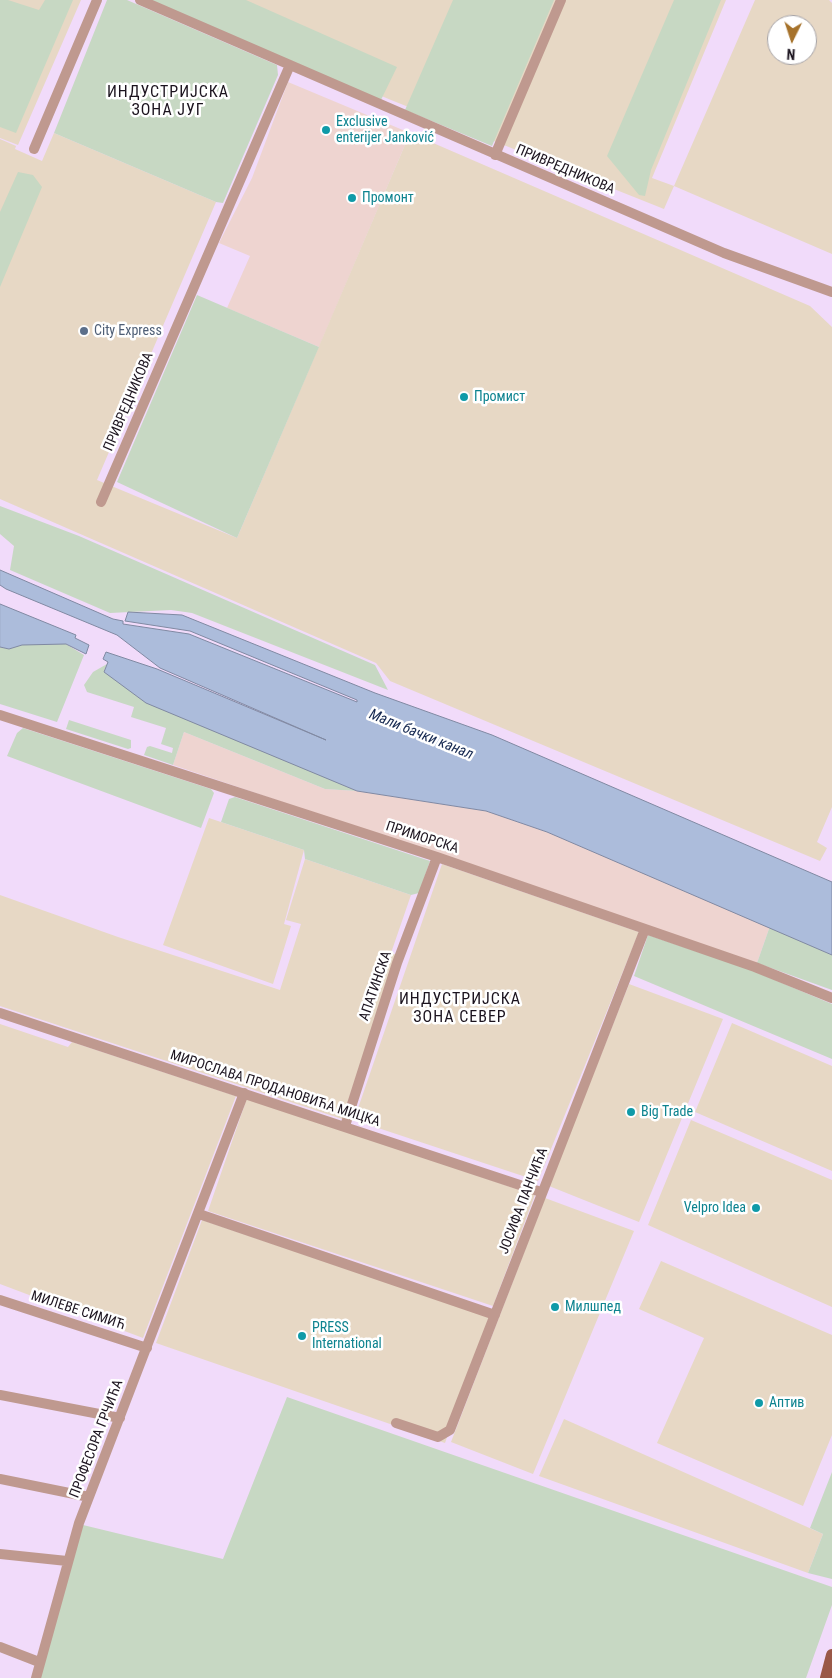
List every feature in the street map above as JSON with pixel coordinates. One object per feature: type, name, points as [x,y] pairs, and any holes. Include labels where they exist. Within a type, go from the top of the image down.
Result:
[{"type":"main road","points":[[826,1678],[832,1655]]},
{"type":"street","points":[[34,149],[97,0]]},
{"type":"street","name":"ПРИВРЕДНИКОВА","points":[[140,0],[724,253],[832,292]]},
{"type":"street","points":[[495,155],[562,0]]},
{"type":"street","name":"ПРИВРЕДНИКОВА","points":[[101,502],[290,65]]},
{"type":"street","name":"ПРИМОРСКА","points":[[0,715],[437,857],[755,967],[832,998]]},
{"type":"street","name":"АПАТИНСКА","points":[[345,1126],[397,963],[437,857]]},
{"type":"street","name":"ЈОСИФА ПАНЧИЋА","points":[[396,1423],[438,1437],[450,1430],[541,1192],[645,929]]},
{"type":"street","name":"МИРОСЛАВА ПРОДАНОВИЋА МИЦКА","points":[[0,1013],[541,1192]]},
{"type":"street","name":"ПРОФЕСОРА ГРЧИЋА","points":[[36,1678],[67,1561],[89,1497],[244,1093]]},
{"type":"street","points":[[198,1214],[495,1315]]},
{"type":"street","name":"МИЛЕВЕ СИМИЋ","points":[[0,1300],[147,1348]]},
{"type":"street","points":[[0,1395],[120,1418]]},
{"type":"street","points":[[0,1479],[89,1497]]},
{"type":"street","points":[[0,1554],[67,1561]]},
{"type":"street","points":[[0,1647],[39,1662]]},
{"type":"shaded area","points":[[0,0],[81,0],[18,145],[0,138]]},
{"type":"shaded area","points":[[154,0],[726,0],[652,178],[674,186],[664,209],[391,100]]},
{"type":"shaded area","points":[[755,0],[829,0],[832,3],[832,254],[674,186]]},
{"type":"shaded area","points":[[288,82],[410,133],[319,347],[227,308],[250,256],[219,243],[252,178]]},
{"type":"shaded area","points":[[54,133],[216,202],[97,480],[237,538],[410,133],[810,306],[832,327],[832,807],[817,842],[827,848],[820,861],[390,681],[376,663],[0,499],[0,139],[16,146],[15,149],[42,161]]},
{"type":"shaded area","points":[[184,732],[325,789],[357,791],[486,811],[547,832],[770,926],[757,963],[173,765]]},
{"type":"shaded area","points":[[209,818],[304,850],[284,924],[291,926],[273,984],[163,945]]},
{"type":"shaded area","points":[[305,859],[411,895],[391,953],[397,955],[342,1119],[0,1006],[0,895],[118,937],[280,990],[301,924],[286,920]]},
{"type":"shaded area","points":[[442,864],[639,932],[538,1181],[354,1120]]},
{"type":"shaded area","points":[[629,984],[723,1019],[639,1222],[549,1186]]},
{"type":"shaded area","points":[[732,1023],[832,1066],[832,1171],[695,1112]]},
{"type":"shaded area","points":[[0,1024],[68,1047],[72,1042],[236,1096],[143,1338],[0,1284]]},
{"type":"shaded area","points":[[247,1098],[535,1195],[493,1306],[208,1211]]},
{"type":"shaded area","name":"Velpro Idea","points":[[691,1120],[832,1180],[832,1307],[648,1225]]},
{"type":"shaded area","points":[[545,1198],[634,1231],[533,1474],[451,1442]]},
{"type":"shaded area","points":[[202,1220],[489,1317],[445,1443],[156,1343]]},
{"type":"shaded area","points":[[661,1261],[832,1335],[832,1435],[803,1506],[657,1443],[704,1338],[639,1309]]},
{"type":"shaded area","points":[[564,1419],[823,1534],[808,1573],[539,1476]]},
{"type":"green space","points":[[0,0],[8,0],[39,10],[45,0],[73,0],[16,133],[0,127]]},
{"type":"green space","points":[[107,0],[127,0],[277,65],[278,75],[223,203],[216,202],[54,133]]},
{"type":"green space","points":[[139,0],[246,0],[397,67],[380,102]]},
{"type":"green space","points":[[453,0],[554,0],[492,146],[405,110]]},
{"type":"green space","points":[[674,0],[721,0],[651,170],[645,196],[639,195],[607,156]]},
{"type":"green space","points":[[18,172],[33,175],[42,187],[0,287],[0,212]]},
{"type":"green space","points":[[197,295],[319,347],[237,538],[117,482]]},
{"type":"green space","points":[[0,506],[79,536],[375,665],[388,690],[192,613],[171,610],[110,613],[10,570],[14,546],[0,534]]},
{"type":"green space","points":[[22,644],[66,644],[84,655],[57,722],[0,704],[0,647],[9,649]]},
{"type":"green space","points":[[107,664],[104,672],[357,791],[325,789],[184,732],[173,765],[144,755],[147,747],[150,746],[172,753],[173,748],[161,744],[166,728],[131,717],[134,707],[87,692],[84,685],[93,672]]},
{"type":"green space","points":[[69,720],[131,740],[131,748],[128,749],[66,729]]},
{"type":"green space","points":[[23,728],[211,789],[214,793],[201,828],[7,756],[17,733]]},
{"type":"green space","points":[[235,797],[430,861],[419,893],[411,895],[305,859],[304,850],[221,822],[229,799]]},
{"type":"green space","points":[[770,926],[832,955],[832,990],[757,963]]},
{"type":"green space","points":[[648,935],[751,970],[832,1004],[832,1059],[634,976]]},
{"type":"green space","points":[[287,1397],[832,1587],[832,1605],[806,1678],[39,1678],[83,1525],[223,1559]]},
{"type":"green space","points":[[832,1472],[832,1579],[808,1573],[823,1534],[810,1528]]},
{"type":"water","name":"Мали бачки канал","points":[[0,570],[113,619],[123,621],[123,624],[189,634],[357,702],[357,700],[190,631],[125,621],[128,612],[182,615],[375,693],[492,735],[832,882],[832,955],[547,832],[486,811],[357,791],[146,703],[104,672],[108,662],[103,659],[106,652],[157,669],[326,740],[160,668],[117,635],[6,589],[0,585]]},
{"type":"water","points":[[0,604],[76,635],[75,638],[89,645],[86,654],[66,644],[22,645],[9,649],[0,647]]},
{"type":"place","name":"Exclusive enterijer Janković","points":[[326,130]]},
{"type":"place","name":"Промонт","points":[[352,198]]},
{"type":"place","name":"City Express","points":[[84,331]]},
{"type":"place","name":"Промист","points":[[464,397]]},
{"type":"place","name":"Big Trade","points":[[631,1112]]},
{"type":"place","name":"Velpro Idea","points":[[756,1208]]},
{"type":"place","name":"Милшпед","points":[[555,1307]]},
{"type":"place","name":"PRESS International","points":[[302,1336]]},
{"type":"place","name":"Аптив","points":[[759,1403]]},
{"type":"district","name":"ИНДУСТРИЈСКА ЗОНА ЈУГ","points":[[168,102]]},
{"type":"district","name":"ИНДУСТРИЈСКА ЗОНА СЕВЕР","points":[[460,1009]]}]
